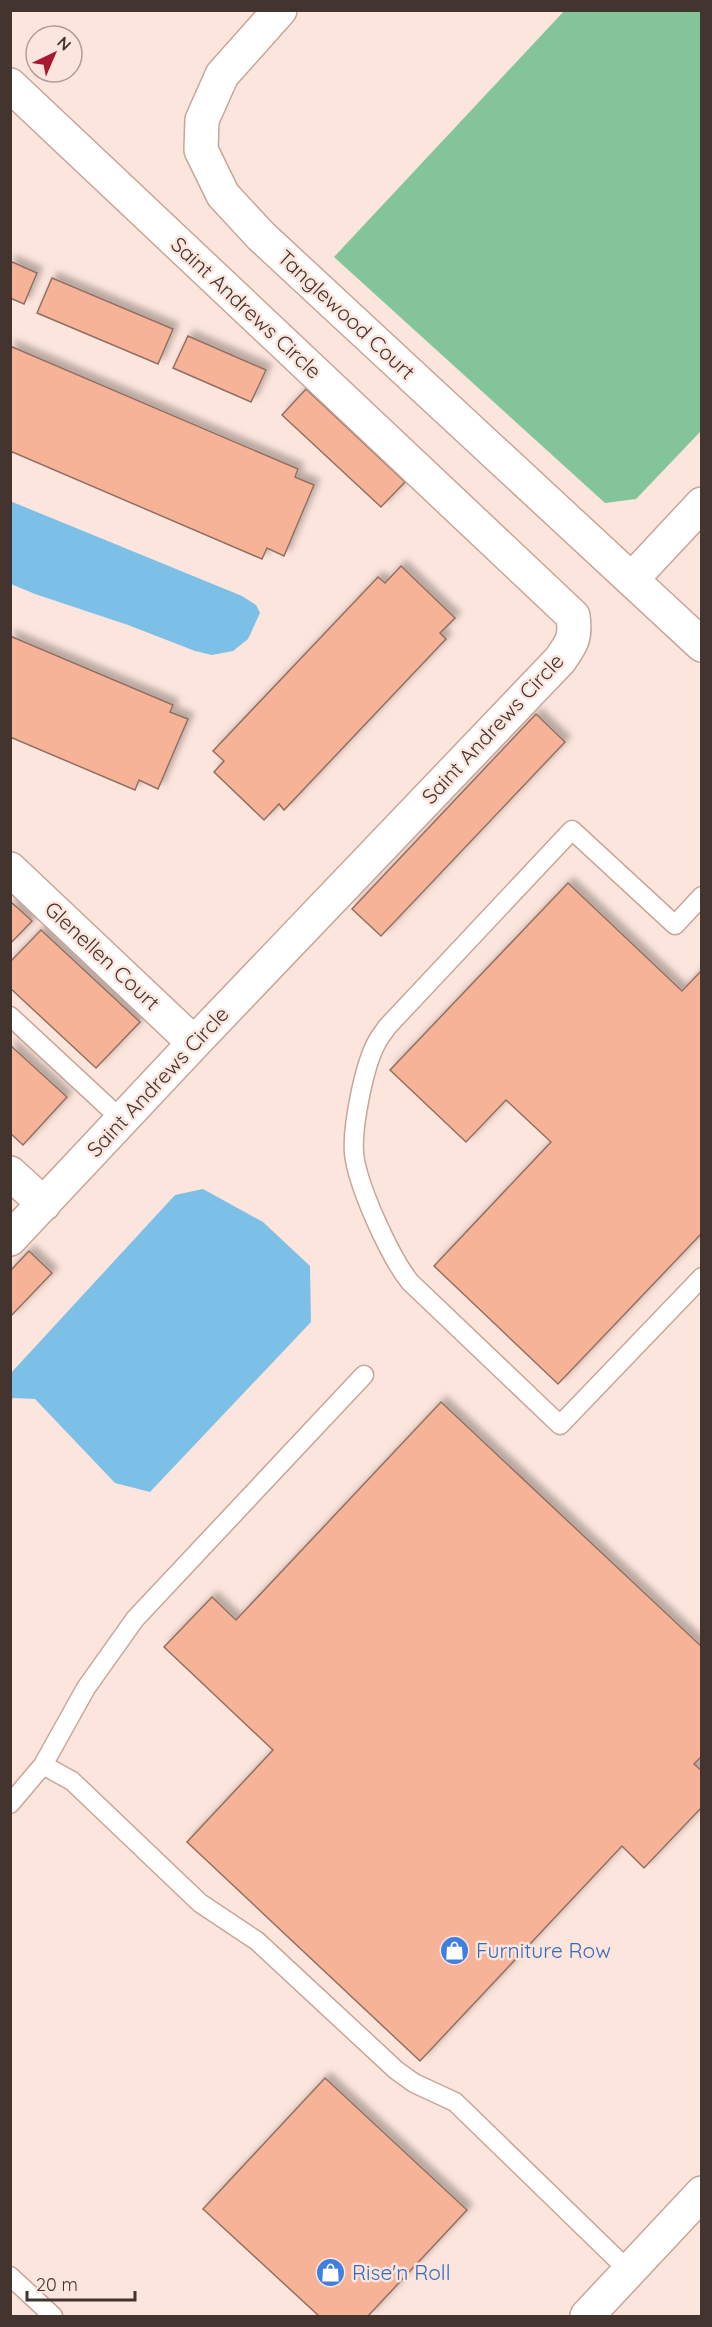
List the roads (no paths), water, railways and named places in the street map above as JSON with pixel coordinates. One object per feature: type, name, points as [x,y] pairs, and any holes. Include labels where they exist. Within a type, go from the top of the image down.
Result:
[{"type":"street","name":"Tanglewood Court","points":[[280,10],[222,75],[202,120],[201,150],[223,195],[261,236],[702,645]]},
{"type":"street","name":"Saint Andrews Circle","points":[[10,85],[573,616],[575,630],[573,642],[560,660],[10,1239]]},
{"type":"street","points":[[632,579],[702,504]]},
{"type":"street","name":"Glenellen Court","points":[[10,868],[194,1043]]},
{"type":"street","points":[[10,1173],[44,1204]]},
{"type":"street","points":[[586,2316],[702,2193]]},
{"type":"lane","points":[[702,896],[675,925],[572,830],[387,1027],[376,1042],[365,1077],[354,1128],[359,1181],[398,1268],[560,1425],[702,1277]]},
{"type":"lane","points":[[10,1016],[123,1120]]},
{"type":"lane","points":[[10,1804],[43,1764],[86,1688],[135,1619],[364,1375]]},
{"type":"lane","points":[[43,1764],[72,1781],[200,1904],[257,1941],[396,2070],[414,2083],[455,2102],[629,2271]]},
{"type":"lane","points":[[10,2276],[53,2316]]},
{"type":"water","points":[[10,501],[242,596],[256,605],[260,613],[248,639],[233,651],[212,655],[195,651],[11,584]]},
{"type":"water","points":[[203,1189],[263,1222],[310,1266],[311,1322],[150,1492],[115,1483],[35,1399],[13,1398],[11,1401],[11,1373],[175,1195]]},
{"type":"place","name":"Furniture Row","points":[[455,1951]]},
{"type":"place","name":"Rise'n Roll","points":[[331,2273]]}]
